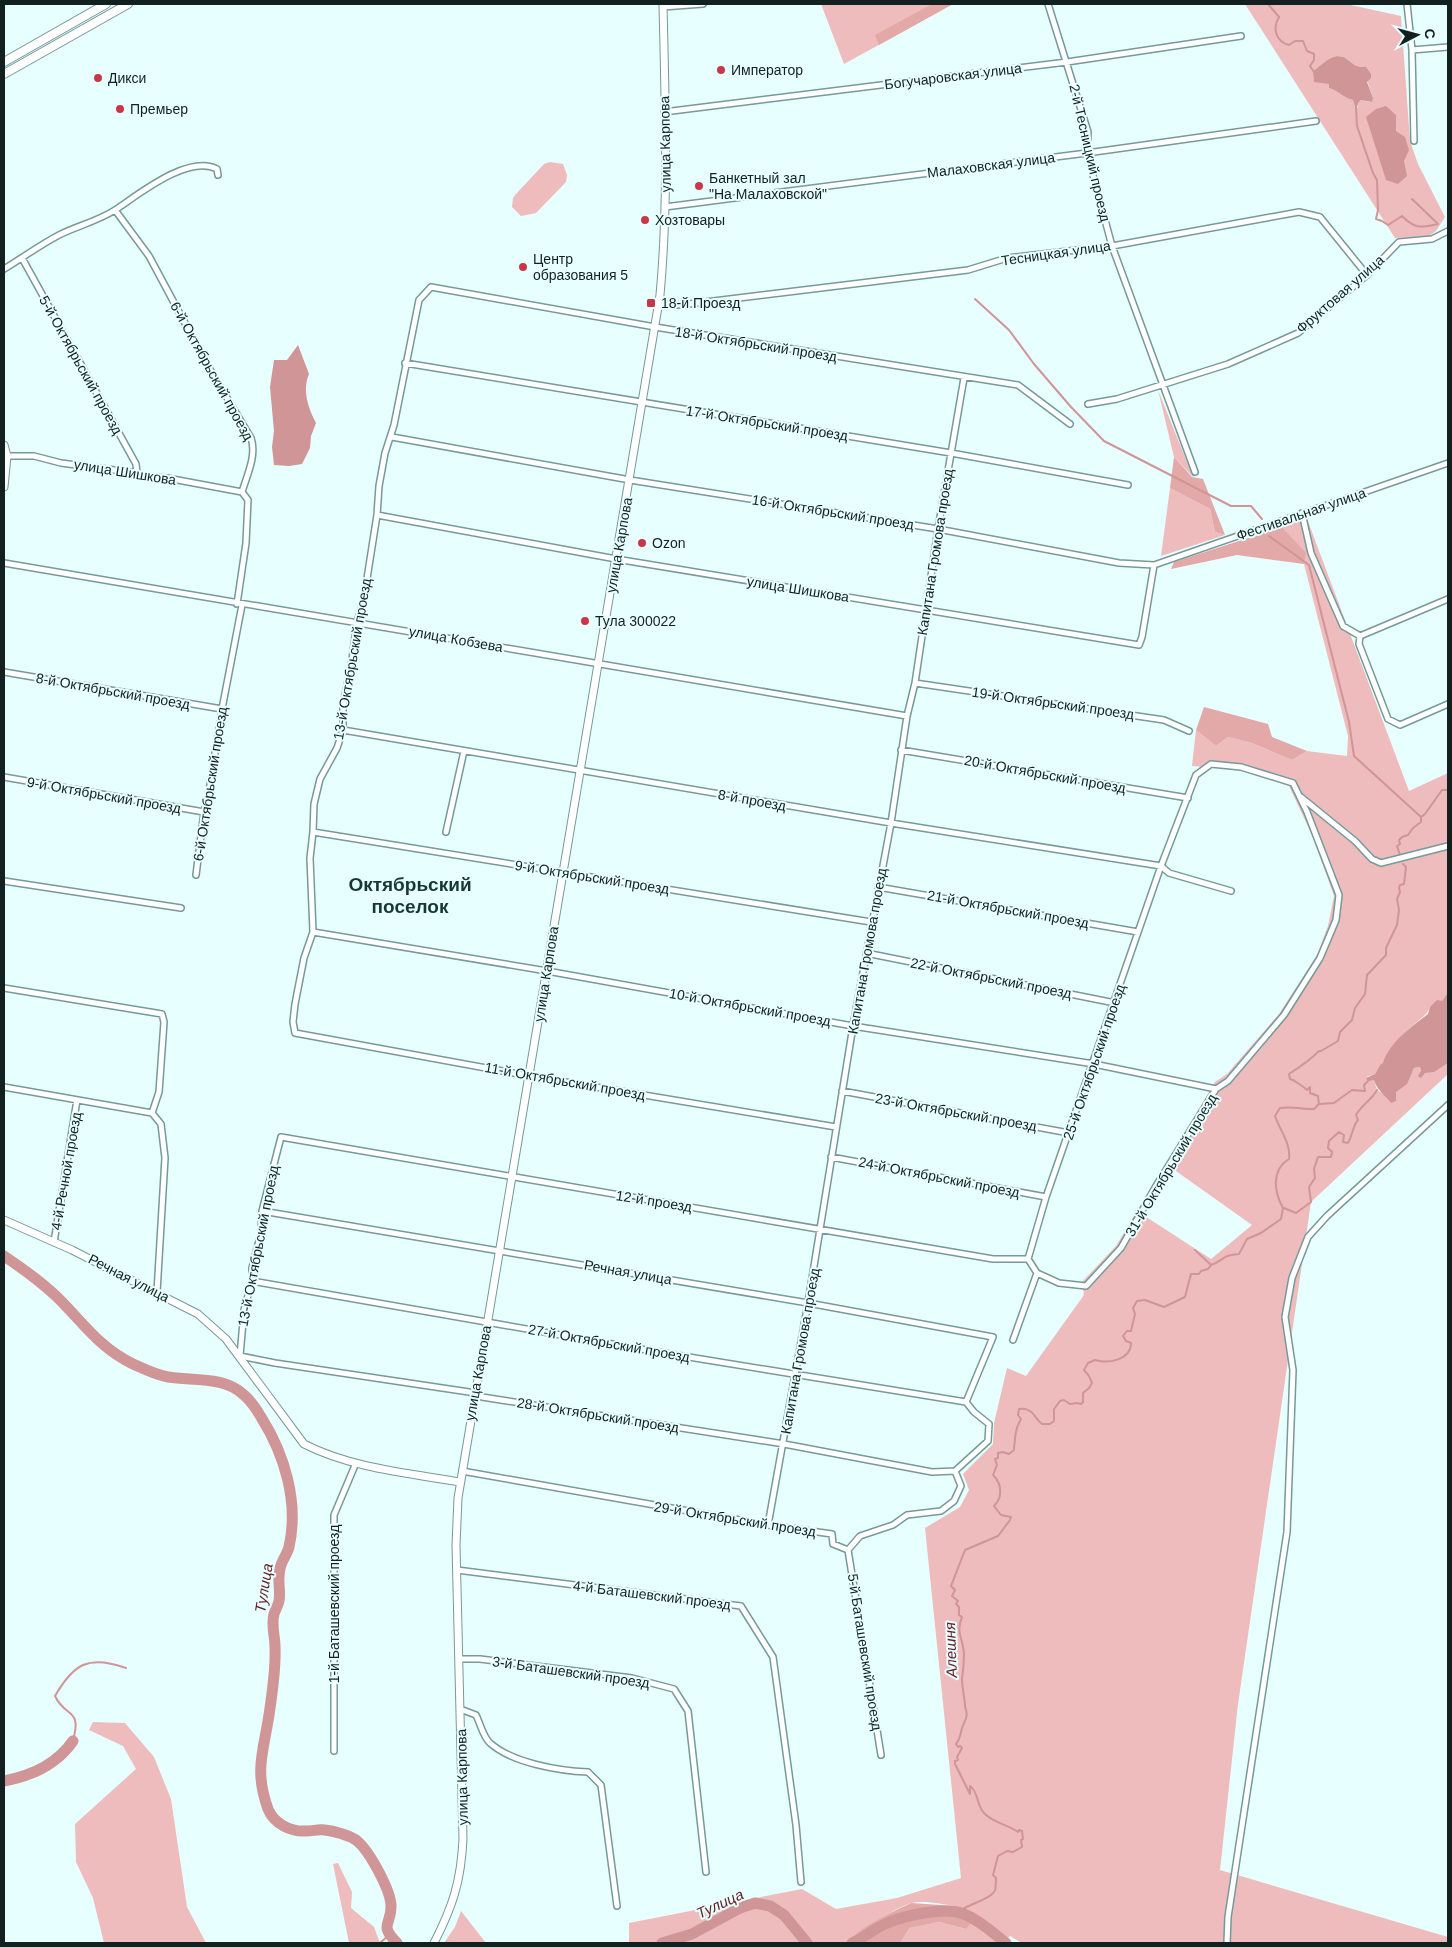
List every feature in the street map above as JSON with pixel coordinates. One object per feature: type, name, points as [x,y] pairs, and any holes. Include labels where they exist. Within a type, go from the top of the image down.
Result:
[{"type":"main road","points":[[4,62],[106,4]]},
{"type":"main road","points":[[4,74],[128,4]]},
{"type":"main road","name":"улица Карпова","points":[[434,1942],[456,1895],[462,1861],[457,1570],[457,1512],[460,1482],[659,304],[664,252],[665,207],[663,6]]},
{"type":"main road","points":[[4,445],[7,456],[4,487]]},
{"type":"main road","name":"Речная улица","points":[[4,1220],[54,1242],[198,1314],[226,1338],[240,1356]]},
{"type":"main road","points":[[240,1356],[288,1425],[304,1444],[320,1452],[356,1463],[460,1482]]},
{"type":"street","points":[[663,6],[703,4]]},
{"type":"street","name":"2-й Тесницкий проезд","points":[[1048,4],[1088,132],[1087,153],[1112,246],[1195,472]]},
{"type":"street","points":[[1407,4],[1412,50],[1414,141]]},
{"type":"street","name":"Богучаровская улица","points":[[664,112],[1067,62],[1242,36]]},
{"type":"street","points":[[1412,50],[1448,47]]},
{"type":"street","name":"Малаховская улица","points":[[665,207],[1087,153],[1316,121]]},
{"type":"street","points":[[4,269],[59,235],[115,210],[136,194],[168,176],[180,171],[211,166],[217,169],[218,175]]},
{"type":"street","name":"6-й Октябрьский проезд","points":[[115,210],[149,256],[208,366],[254,446],[242,492],[248,500],[246,542],[239,604],[208,798],[204,812],[196,875]]},
{"type":"street","name":"Тесницкая улица","points":[[659,304],[681,305],[968,270],[1007,258],[1112,246],[1299,212],[1320,217],[1367,275]]},
{"type":"street","name":"Фруктовая улица","points":[[1088,404],[1117,399],[1228,364],[1298,332],[1367,275],[1399,242],[1432,239],[1448,230]]},
{"type":"street","name":"5-й Октябрьский проезд","points":[[22,258],[136,464],[137,473]]},
{"type":"street","name":"18-й Октябрьский проезд","points":[[432,287],[656,327],[1018,386],[1070,424]]},
{"type":"street","name":"13-й Октябрьский проезд","points":[[295,1033],[296,1004],[304,958],[313,932],[310,858],[314,804],[320,779],[337,748],[343,730],[343,706],[352,660],[356,622],[362,604],[377,515],[379,486],[385,453],[392,437],[405,363],[419,300],[432,287]]},
{"type":"street","name":"17-й Октябрьский проезд","points":[[405,363],[951,453],[1128,485]]},
{"type":"street","name":"Капитана Громова проезд","points":[[768,1525],[796,1374],[871,922],[891,823],[901,750],[915,683],[938,529],[964,378]]},
{"type":"street","name":"16-й Октябрьский проезд","points":[[392,437],[630,480],[938,529],[1119,563],[1154,565]]},
{"type":"street","name":"улица Шишкова","points":[[7,456],[34,456],[61,463],[137,473],[146,477],[167,478],[242,492]]},
{"type":"street","name":"Фестивальная улица","points":[[1154,565],[1448,463]]},
{"type":"street","points":[[1302,513],[1311,553],[1343,626],[1360,636]]},
{"type":"street","name":"улица Шишкова","points":[[377,515],[616,559],[1139,645],[1154,565]]},
{"type":"street","name":"улица Кобзева","points":[[4,564],[907,716]]},
{"type":"street","points":[[1360,636],[1448,599]]},
{"type":"street","points":[[1360,636],[1359,644],[1388,719],[1400,725],[1448,704]]},
{"type":"street","name":"8-й Октябрьский проезд","points":[[4,672],[222,709]]},
{"type":"street","name":"19-й Октябрьский проезд","points":[[915,683],[1164,720],[1189,731]]},
{"type":"street","name":"8-й проезд","points":[[343,730],[891,823],[1161,866]]},
{"type":"street","name":"20-й Октябрьский проезд","points":[[901,750],[1188,798]]},
{"type":"street","points":[[446,832],[464,751]]},
{"type":"street","name":"31-й Октябрьский проезд","points":[[1037,1273],[1059,1283],[1086,1286],[1121,1248],[1156,1186],[1216,1089],[1228,1081],[1284,1015],[1320,958],[1336,920],[1339,895],[1308,812],[1293,783],[1242,767],[1211,764],[1196,775]]},
{"type":"street","name":"25-й Октябрьский проезд","points":[[1028,1259],[1046,1197],[1094,1064],[1161,866],[1196,775]]},
{"type":"street","name":"9-й Октябрьский проезд","points":[[4,777],[204,812]]},
{"type":"street","points":[[1299,795],[1355,841],[1372,859],[1382,863],[1448,846]]},
{"type":"street","name":"9-й Октябрьский проезд","points":[[313,832],[871,922]]},
{"type":"street","points":[[1161,866],[1169,873],[1231,891]]},
{"type":"street","points":[[4,881],[181,908]]},
{"type":"street","name":"21-й Октябрьский проезд","points":[[878,886],[1138,932]]},
{"type":"street","name":"10-й Октябрьский проезд","points":[[313,932],[547,971],[853,1026],[1094,1064],[1216,1089]]},
{"type":"street","name":"22-й Октябрьский проезд","points":[[866,953],[1115,1003]]},
{"type":"street","points":[[4,988],[162,1014],[164,1022],[160,1092],[152,1113]]},
{"type":"street","name":"11-й Октябрьский проезд","points":[[295,1033],[530,1076],[836,1127]]},
{"type":"street","points":[[4,1087],[152,1113],[161,1124],[165,1158],[157,1292]]},
{"type":"street","name":"23-й Октябрьский проезд","points":[[842,1091],[1069,1133]]},
{"type":"street","name":"4-й Речной проезд","points":[[54,1242],[78,1100]]},
{"type":"street","points":[[1227,1943],[1228,1917],[1287,1532],[1293,1370],[1285,1317],[1292,1278],[1308,1237],[1327,1216],[1448,1105]]},
{"type":"street","name":"13-й Октябрьский проезд","points":[[240,1356],[244,1310],[252,1281],[252,1268],[261,1233],[262,1211],[281,1137]]},
{"type":"street","name":"12-й проезд","points":[[281,1137],[511,1178],[993,1259],[1028,1259]]},
{"type":"street","name":"24-й Октябрьский проезд","points":[[831,1157],[1046,1197]]},
{"type":"street","name":"Речная улица","points":[[262,1211],[808,1303],[993,1337],[966,1402]]},
{"type":"street","points":[[1013,1340],[1037,1273],[1028,1259]]},
{"type":"street","name":"27-й Октябрьский проезд","points":[[252,1281],[966,1402]]},
{"type":"street","name":"28-й Октябрьский проезд","points":[[240,1356],[475,1394],[482,1397],[784,1444],[932,1472],[955,1471]]},
{"type":"street","points":[[848,1550],[860,1536],[893,1524],[907,1515],[941,1511],[954,1501],[961,1486],[955,1471],[988,1441],[989,1424],[974,1412],[966,1402]]},
{"type":"street","name":"1-й Баташевский проезд","points":[[334,1751],[334,1514],[356,1463]]},
{"type":"street","name":"29-й Октябрьский проезд","points":[[462,1471],[768,1525],[832,1534],[833,1544],[848,1550]]},
{"type":"street","name":"5-й Баташевский проезд","points":[[848,1550],[881,1754]]},
{"type":"street","name":"4-й Баташевский проезд","points":[[457,1570],[741,1606],[772,1657],[796,1824],[801,1882]]},
{"type":"street","name":"3-й Баташевский проезд","points":[[459,1659],[480,1659],[632,1678],[674,1689],[688,1711],[706,1872]]},
{"type":"street","points":[[460,1709],[476,1715],[489,1742],[509,1754],[545,1766],[569,1771],[588,1772],[601,1785],[617,1906]]},
{"type":"shaded area","points":[[821,4],[953,4],[844,64]]},
{"type":"shaded area","points":[[932,4],[953,4],[879,45],[875,35]]},
{"type":"shaded area","points":[[1245,4],[1346,4],[1401,16],[1410,141],[1418,164],[1445,217],[1436,231],[1429,236],[1395,238]],"holes":[[[1334,57],[1344,57],[1356,66],[1362,66],[1373,98],[1371,102],[1361,100],[1357,109],[1353,100],[1329,88],[1329,84],[1313,71]]]},
{"type":"shaded area","points":[[1337,56],[1344,57],[1356,66],[1366,67],[1371,74],[1371,78],[1367,82],[1373,98],[1372,102],[1361,100],[1356,109],[1353,100],[1329,88],[1329,84],[1314,82],[1313,71],[1327,60]]},
{"type":"shaded area","points":[[1386,106],[1396,115],[1396,131],[1405,137],[1409,150],[1404,161],[1407,176],[1398,184],[1386,180],[1366,117],[1376,109]]},
{"type":"shaded area","points":[[550,162],[563,164],[567,175],[566,182],[536,213],[521,216],[512,207],[513,198],[544,164]]},
{"type":"shaded area","points":[[298,345],[309,374],[306,393],[316,423],[311,436],[310,448],[302,464],[289,466],[274,465],[272,447],[274,431],[270,387],[274,360],[287,360]]},
{"type":"shaded area","points":[[1158,390],[1193,477],[1174,457]]},
{"type":"shaded area","points":[[1174,457],[1192,477],[1203,479],[1225,535],[1215,532],[1210,509],[1170,488]]},
{"type":"shaded area","points":[[1170,488],[1210,509],[1215,532],[1225,535],[1161,556]]},
{"type":"shaded area","points":[[1306,516],[1409,791],[1448,773],[1448,992],[1442,1001],[1430,1007],[1426,1014],[1397,1041],[1375,1074],[1366,1077],[1374,1080],[1377,1090],[1384,1094],[1396,1091],[1403,1086],[1414,1068],[1420,1067],[1421,1071],[1429,1072],[1448,1063],[1448,1074],[1311,1202],[1238,1704],[1220,1870],[1448,1937],[1448,1943],[1022,1943],[1010,1936],[1003,1943],[900,1943],[910,1928],[939,1922],[966,1929],[955,1906],[922,1902],[911,1903],[888,1914],[867,1927],[849,1943],[629,1943],[629,1923],[802,1889],[836,1909],[897,1898],[961,1878],[925,1528],[960,1507],[969,1490],[963,1474],[993,1444],[994,1423],[1007,1368],[1026,1376],[1084,1295],[1082,1282],[1116,1246],[1137,1211],[1211,1259],[1252,1225],[1166,1164],[1215,1082],[1227,1074],[1279,1014],[1317,955],[1328,926],[1334,896],[1312,835],[1289,786],[1241,770],[1192,766],[1196,730],[1216,746],[1228,737],[1252,743],[1292,760],[1307,751],[1347,756],[1348,736],[1304,564],[1305,553],[1282,527]]},
{"type":"shaded area","points":[[1282,527],[1306,553],[1304,564],[1237,555],[1171,569],[1174,562]]},
{"type":"shaded area","points":[[1204,707],[1268,724],[1272,737],[1307,751],[1292,760],[1252,743],[1228,737],[1216,746],[1196,730]]},
{"type":"shaded area","points":[[1448,992],[1448,1063],[1434,1072],[1425,1073],[1421,1078],[1418,1076],[1421,1071],[1420,1067],[1414,1068],[1407,1084],[1396,1092],[1396,1101],[1391,1103],[1374,1080],[1368,1081],[1366,1078],[1375,1074],[1395,1042],[1428,1014],[1430,1007],[1437,1000],[1442,1001]]},
{"type":"shaded area","points":[[93,1722],[125,1723],[154,1757],[171,1799],[187,1907],[206,1943],[104,1943],[93,1898],[76,1862],[75,1824],[136,1769],[123,1746],[89,1730]]},
{"type":"shaded area","points":[[338,1863],[352,1892],[351,1908],[374,1927],[380,1943],[349,1943],[333,1864]]},
{"type":"shaded area","points":[[911,1903],[955,1906],[977,1915],[966,1929],[939,1922],[910,1928],[900,1943],[849,1943],[867,1926]]},
{"type":"shaded area","points":[[461,1911],[486,1943],[444,1943],[455,1927]]},
{"type":"waterway","points":[[1268,4],[1279,17],[1276,26],[1278,38],[1289,45],[1295,41],[1303,41],[1307,51],[1314,54],[1314,60],[1310,66],[1314,72]]},
{"type":"waterway","points":[[1356,107],[1357,126],[1377,180],[1378,210],[1376,219],[1388,225],[1402,216],[1418,226],[1438,224]]},
{"type":"waterway","points":[[1412,199],[1437,223]]},
{"type":"waterway","points":[[975,299],[1009,330],[1034,364],[1071,407],[1104,441],[1231,506],[1251,506],[1262,519]]},
{"type":"waterway","points":[[1269,536],[1309,565],[1349,722],[1354,756],[1421,817]]},
{"type":"waterway","name":"Алешня","points":[[1400,855],[1397,846],[1400,844],[1399,840],[1408,835],[1421,822],[1421,817],[1442,790],[1448,790]]},
{"type":"waterway","name":"Алешня","points":[[958,1912],[993,1893],[996,1880],[993,1875],[998,1856],[1007,1851],[1013,1852],[1022,1847],[1021,1840],[1023,1839],[1022,1831],[1019,1830],[1018,1832],[992,1819],[981,1810],[975,1792],[970,1786],[970,1794],[955,1764],[962,1748],[956,1744],[960,1738],[967,1713],[962,1683],[964,1650],[959,1628],[962,1617],[959,1615],[959,1607],[956,1604],[958,1601],[952,1596],[955,1590],[951,1586],[965,1550],[998,1536],[1010,1520],[1011,1517],[1001,1515],[994,1506],[1000,1495],[1000,1486],[993,1475],[997,1465],[995,1459],[998,1458],[998,1453],[1009,1454],[1014,1450],[1016,1430],[1021,1419],[1018,1415],[1019,1409],[1030,1411],[1042,1424],[1050,1424],[1054,1421],[1054,1409],[1060,1401],[1064,1400],[1070,1404],[1081,1404],[1083,1402],[1083,1393],[1092,1383],[1084,1370],[1088,1363],[1095,1360],[1112,1361],[1123,1357],[1130,1349],[1131,1343],[1126,1341],[1123,1336],[1127,1331],[1131,1331],[1135,1314],[1133,1308],[1137,1301],[1145,1300],[1164,1307],[1185,1297],[1191,1274],[1199,1274],[1226,1257],[1239,1254],[1247,1239],[1261,1233],[1281,1219],[1283,1208],[1276,1188],[1276,1182],[1279,1169],[1289,1159],[1289,1153],[1287,1142],[1275,1116],[1280,1108],[1314,1109],[1319,1104],[1318,1096],[1310,1093],[1310,1087],[1307,1090],[1290,1079],[1289,1074],[1319,1051],[1338,1041],[1340,1032],[1352,1020],[1355,1008],[1365,994],[1367,975],[1386,955],[1386,948],[1397,925],[1399,910],[1397,899],[1400,885],[1404,884],[1406,867],[1403,864]]},
{"type":"waterway","points":[[1320,1104],[1334,1103],[1352,1090],[1365,1091],[1364,1085],[1368,1081]]},
{"type":"waterway","points":[[1284,1208],[1296,1213],[1311,1202],[1309,1187],[1315,1178],[1314,1169],[1318,1157],[1331,1157],[1332,1152],[1328,1148],[1329,1141],[1339,1132],[1344,1135],[1343,1142],[1348,1143],[1358,1120],[1356,1115],[1377,1090]]},
{"type":"waterway","points":[[1195,1250],[1211,1265]]},
{"type":"waterway","name":"Тулица","points":[[4,1256],[50,1290],[101,1342],[121,1358],[164,1376],[208,1380],[227,1385],[244,1395],[258,1411],[270,1432],[283,1463],[288,1480],[292,1513],[289,1547],[281,1566],[279,1601],[273,1618],[275,1643],[274,1677],[261,1770],[264,1795],[268,1809],[274,1819],[284,1826],[300,1831],[322,1830],[337,1832],[353,1838],[361,1845],[373,1861],[390,1898],[391,1912],[387,1928],[391,1937],[397,1943]]},
{"type":"waterway","points":[[73,1741],[76,1723],[72,1714],[59,1703],[55,1696],[62,1685],[76,1669],[92,1662],[102,1662],[126,1668]]},
{"type":"waterway","points":[[4,1781],[24,1776],[43,1768],[67,1749],[73,1741]]},
{"type":"waterway","name":"Тулица","points":[[662,1943],[692,1934],[740,1908],[755,1903],[770,1906],[784,1915],[807,1943]]},
{"type":"waterway","name":"Тулица","points":[[852,1943],[892,1921],[940,1911],[964,1914],[983,1925],[1006,1943]]},
{"type":"waterway","points":[[380,1943],[389,1935]]},
{"type":"place","name":"Император","points":[[721,70]]},
{"type":"place","name":"Дикси","points":[[98,78]]},
{"type":"place","name":"Премьер","points":[[120,109]]},
{"type":"place","name":"Банкетный зал \"На Малаховской\"","points":[[699,186]]},
{"type":"place","name":"Хозтовары","points":[[645,220]]},
{"type":"place","name":"Центр образования 5","points":[[523,267]]},
{"type":"place","name":"18-й Проезд","points":[[651,303]]},
{"type":"place","name":"Ozon","points":[[642,543]]},
{"type":"place","name":"Тула 300022","points":[[585,621]]},
{"type":"district","name":"Октябрьский поселок","points":[[410,895]]}]
